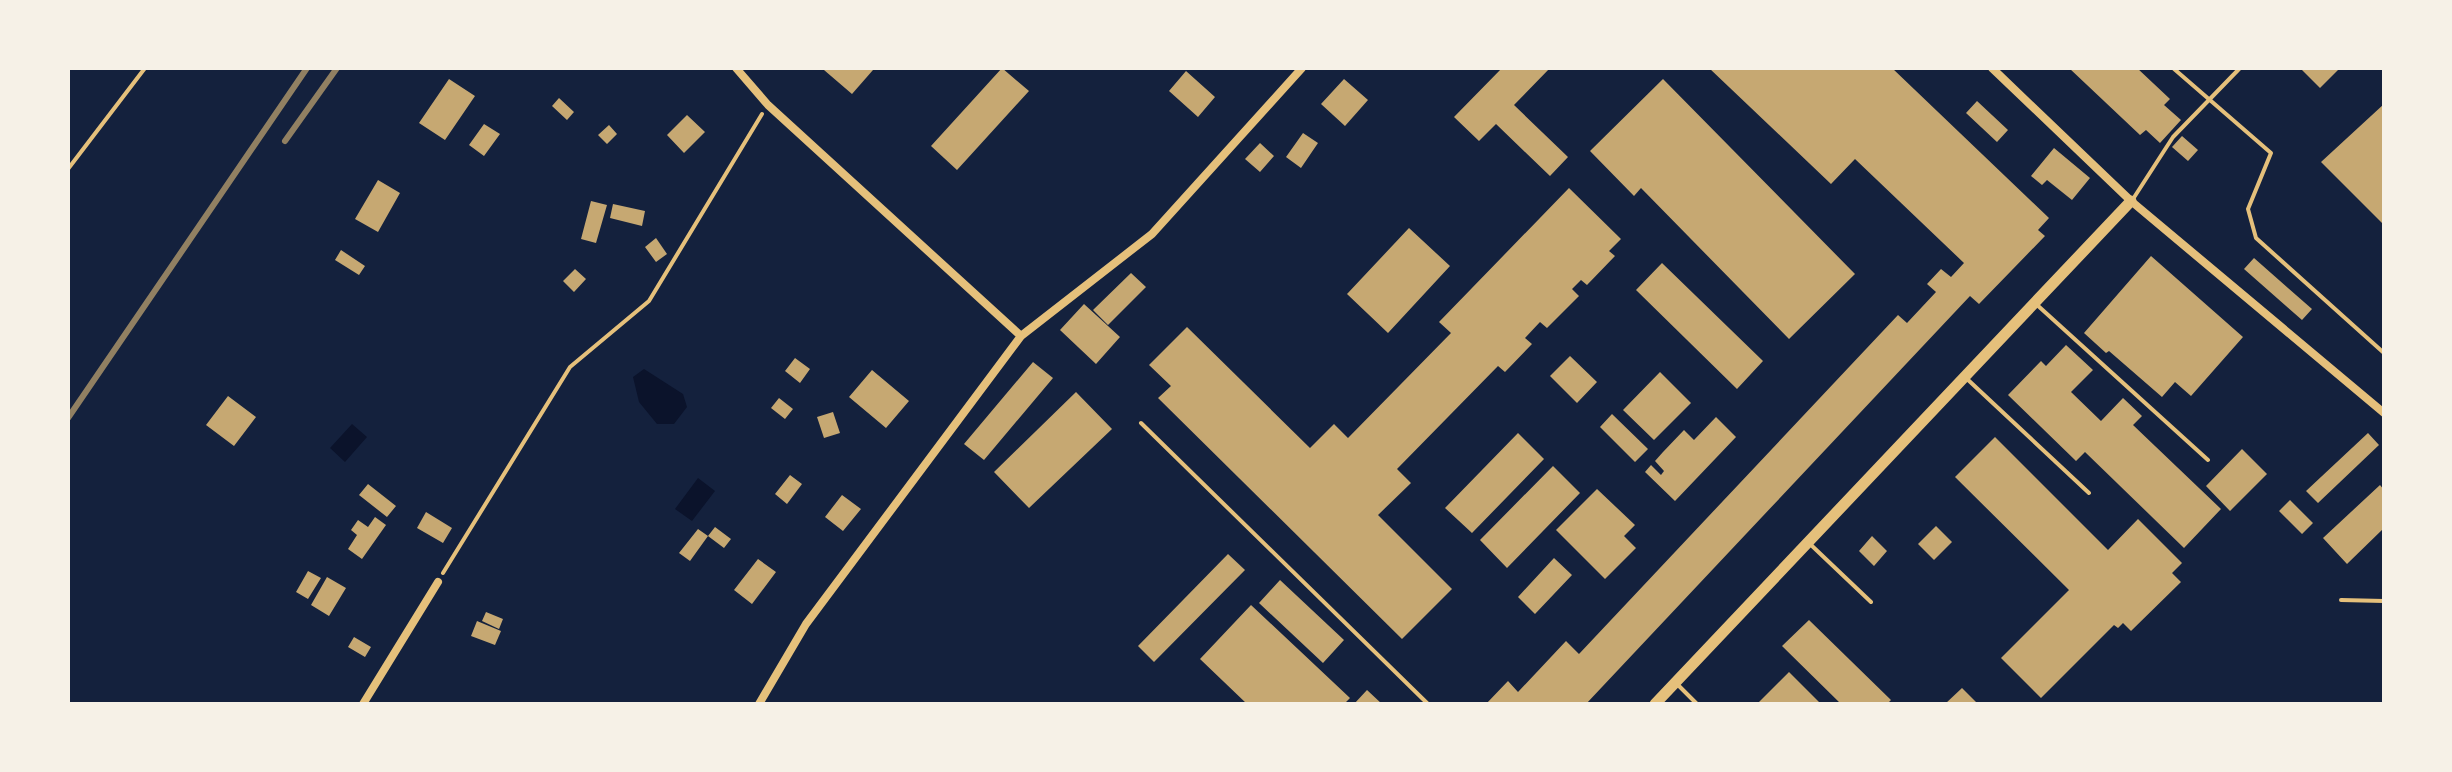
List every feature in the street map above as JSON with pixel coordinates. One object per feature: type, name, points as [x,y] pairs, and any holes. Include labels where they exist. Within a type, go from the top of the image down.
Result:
[{"type":"street","points":[[736,68],[768,105],[1021,336]]},
{"type":"street","points":[[759,704],[806,624],[1021,336],[1152,234],[1302,68]]},
{"type":"street","points":[[1992,68],[2131,201],[2384,413]]},
{"type":"street","points":[[1655,704],[2131,201]]},
{"type":"street","points":[[363,704],[438,582]]},
{"type":"lane","points":[[68,169],[145,68]]},
{"type":"lane","points":[[2173,68],[2271,153],[2248,209],[2256,238],[2384,353]]},
{"type":"lane","points":[[2131,201],[2173,137],[2240,68]]},
{"type":"lane","points":[[2035,303],[2208,460]]},
{"type":"lane","points":[[1965,377],[2089,493]]},
{"type":"lane","points":[[1141,423],[1428,704]]},
{"type":"lane","points":[[1808,542],[1871,602]]},
{"type":"lane","points":[[2341,600],[2384,601]]},
{"type":"lane","points":[[1675,682],[1697,704]]},
{"type":"path","points":[[438,582],[570,367],[649,301],[768,105]]},
{"type":"water","points":[[644,369],[683,394],[687,407],[674,424],[657,424],[639,402],[633,377]]},
{"type":"water","points":[[352,424],[367,437],[345,462],[330,448]]},
{"type":"water","points":[[698,478],[715,491],[692,521],[675,509]]},
{"type":"building","points":[[825,68],[870,68],[873,70],[852,94]]},
{"type":"building","points":[[1002,68],[1029,91],[957,170],[931,146]]},
{"type":"building","points":[[1502,68],[1550,68],[1514,105],[1568,157],[1550,176],[1496,124],[1479,141],[1454,117]]},
{"type":"building","points":[[1709,68],[1892,68],[2049,218],[2038,230],[2045,236],[1979,304],[1970,296],[1586,704],[1486,704],[1508,681],[1518,692],[1566,641],[1579,654],[1898,315],[1907,323],[1936,292],[1927,284],[1941,269],[1951,277],[1964,263],[1855,159],[1831,184]]},
{"type":"building","points":[[2069,68],[2137,68],[2170,99],[2164,105],[2181,120],[2160,143],[2146,130],[2140,135]]},
{"type":"building","points":[[2300,68],[2340,68],[2320,88]]},
{"type":"building","points":[[1186,71],[1215,97],[1198,117],[1169,91]]},
{"type":"building","points":[[449,79],[475,96],[445,140],[419,123]]},
{"type":"building","points":[[1344,79],[1368,100],[1345,126],[1321,104]]},
{"type":"building","points":[[1663,79],[1855,274],[1789,339],[1641,188],[1634,196],[1590,151]]},
{"type":"building","points":[[559,98],[574,112],[567,120],[552,106]]},
{"type":"building","points":[[1977,101],[2008,130],[1997,142],[1966,113]]},
{"type":"building","points":[[2384,104],[2384,225],[2321,162]]},
{"type":"building","points":[[687,115],[705,132],[684,153],[667,135]]},
{"type":"building","points":[[484,124],[500,134],[484,156],[469,145]]},
{"type":"building","points":[[609,125],[617,134],[607,144],[598,135]]},
{"type":"building","points":[[1303,133],[1318,143],[1301,168],[1286,157]]},
{"type":"building","points":[[2182,136],[2198,150],[2188,161],[2172,147]]},
{"type":"building","points":[[1260,143],[1274,156],[1260,172],[1245,159]]},
{"type":"building","points":[[2054,148],[2090,178],[2072,200],[2047,180],[2042,185],[2031,176]]},
{"type":"building","points":[[378,180],[400,193],[378,232],[355,219]]},
{"type":"building","points":[[1569,188],[1621,239],[1609,251],[1615,256],[1587,285],[1581,280],[1572,289],[1579,296],[1547,328],[1540,322],[1525,338],[1532,344],[1505,372],[1498,366],[1397,469],[1411,483],[1378,515],[1452,589],[1402,639],[1158,398],[1171,386],[1149,365],[1187,327],[1310,448],[1334,424],[1348,438],[1451,333],[1439,322]]},
{"type":"building","points":[[591,201],[607,205],[596,243],[581,239]]},
{"type":"building","points":[[613,204],[645,211],[642,226],[610,218]]},
{"type":"building","points":[[1409,228],[1450,266],[1388,333],[1347,294]]},
{"type":"building","points":[[656,238],[667,254],[656,262],[645,247]]},
{"type":"building","points":[[341,250],[365,266],[359,275],[335,260]]},
{"type":"building","points":[[2151,256],[2243,337],[2191,396],[2175,382],[2162,397],[2084,333]]},
{"type":"building","points":[[2254,258],[2312,309],[2302,320],[2244,269]]},
{"type":"building","points":[[1662,263],[1763,361],[1737,389],[1636,290]]},
{"type":"building","points":[[575,269],[586,279],[574,292],[563,281]]},
{"type":"building","points":[[1131,273],[1146,287],[1108,325],[1093,310]]},
{"type":"building","points":[[1084,304],[1120,337],[1096,364],[1060,330]]},
{"type":"building","points":[[2066,345],[2093,370],[2071,392],[2101,421],[2123,398],[2142,416],[2133,425],[2221,509],[2184,548],[2085,452],[2076,461],[2008,395],[2041,361],[2046,366]]},
{"type":"building","points":[[1570,356],[1597,382],[1577,403],[1550,376]]},
{"type":"building","points":[[795,358],[810,369],[800,383],[785,371]]},
{"type":"building","points":[[1033,362],[1053,378],[984,460],[964,444]]},
{"type":"building","points":[[872,370],[909,401],[886,428],[849,397]]},
{"type":"building","points":[[1660,372],[1691,403],[1654,440],[1623,410]]},
{"type":"building","points":[[1076,392],[1112,429],[1029,508],[994,472]]},
{"type":"building","points":[[228,396],[256,417],[234,446],[206,425]]},
{"type":"building","points":[[779,398],[793,409],[785,419],[771,408]]},
{"type":"building","points":[[833,412],[840,433],[824,438],[817,417]]},
{"type":"building","points":[[1612,414],[1648,449],[1635,462],[1600,427]]},
{"type":"building","points":[[1716,417],[1736,437],[1675,501],[1645,472],[1651,465],[1661,475],[1664,471],[1655,461],[1663,452],[1684,430],[1694,440]]},
{"type":"building","points":[[1518,433],[1544,459],[1472,533],[1445,508]]},
{"type":"building","points":[[2368,433],[2379,445],[2318,503],[2306,491]]},
{"type":"building","points":[[1995,437],[2108,550],[2138,519],[2182,563],[2172,573],[2181,582],[2131,631],[2123,623],[2118,628],[2114,625],[2041,698],[2001,658],[2069,590],[1955,477]]},
{"type":"building","points":[[2242,449],[2267,474],[2230,511],[2206,486]]},
{"type":"building","points":[[1553,466],[1580,493],[1507,568],[1480,540]]},
{"type":"building","points":[[790,475],[802,484],[787,504],[775,494]]},
{"type":"building","points":[[368,484],[396,506],[387,517],[359,495]]},
{"type":"building","points":[[2380,485],[2384,490],[2384,528],[2347,564],[2323,538]]},
{"type":"building","points":[[1597,489],[1635,525],[1624,536],[1636,548],[1605,579],[1556,530]]},
{"type":"building","points":[[842,495],[861,509],[843,531],[825,517]]},
{"type":"building","points":[[2290,500],[2313,523],[2302,534],[2279,511]]},
{"type":"building","points":[[426,512],[452,528],[443,543],[417,528]]},
{"type":"building","points":[[375,517],[386,525],[362,559],[348,549],[357,535],[351,530],[358,520],[368,527]]},
{"type":"building","points":[[1936,526],[1952,542],[1934,560],[1918,544]]},
{"type":"building","points":[[715,527],[731,539],[724,548],[708,536]]},
{"type":"building","points":[[698,529],[708,536],[690,561],[679,553]]},
{"type":"building","points":[[1872,536],[1887,551],[1874,566],[1859,551]]},
{"type":"building","points":[[1228,554],[1245,570],[1154,662],[1138,646]]},
{"type":"building","points":[[1554,558],[1572,575],[1535,614],[1518,597]]},
{"type":"building","points":[[758,559],[776,572],[752,604],[734,590]]},
{"type":"building","points":[[308,571],[321,578],[308,599],[296,592]]},
{"type":"building","points":[[327,577],[346,588],[329,616],[311,605]]},
{"type":"building","points":[[1280,580],[1344,640],[1323,663],[1259,603]]},
{"type":"building","points":[[1251,605],[1350,698],[1344,704],[1247,704],[1200,659]]},
{"type":"building","points":[[486,612],[503,619],[499,629],[482,621]]},
{"type":"building","points":[[1809,620],[1891,700],[1887,704],[1841,704],[1782,646]]},
{"type":"building","points":[[477,621],[501,631],[495,645],[471,636]]},
{"type":"building","points":[[354,637],[371,647],[365,657],[348,647]]},
{"type":"building","points":[[1789,672],[1821,704],[1757,704]]},
{"type":"building","points":[[1962,688],[1978,704],[1945,704]]},
{"type":"building","points":[[1367,690],[1382,704],[1354,704]]},
{"type":"railway","points":[[68,418],[307,68]]},
{"type":"railway","points":[[285,141],[337,68]]}]
